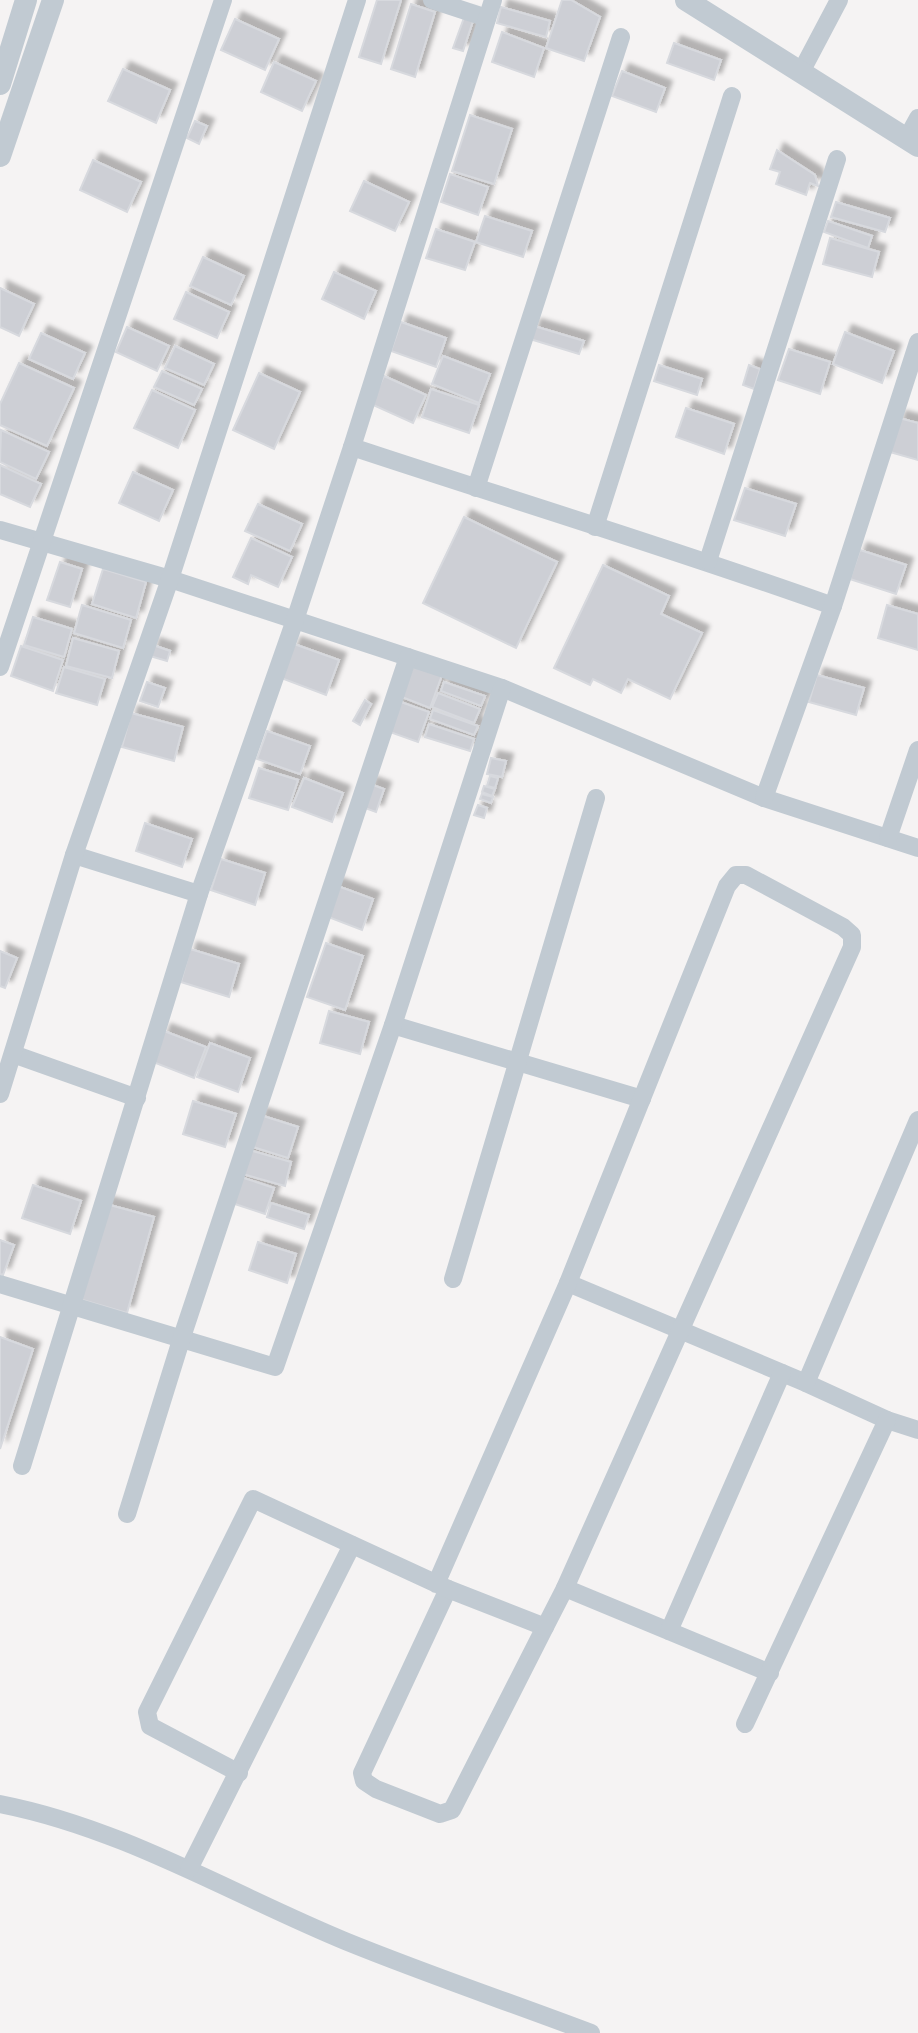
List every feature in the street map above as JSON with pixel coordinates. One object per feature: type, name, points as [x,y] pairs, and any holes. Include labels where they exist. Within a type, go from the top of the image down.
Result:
[{"type":"street","points":[[0,84],[26,0]]},
{"type":"street","points":[[0,156],[53,0]]},
{"type":"street","points":[[0,667],[223,0]]},
{"type":"street","points":[[0,1094],[74,855],[170,579],[357,0]]},
{"type":"street","points":[[432,0],[487,18]]},
{"type":"street","points":[[22,1466],[199,894],[352,447],[493,0]]},
{"type":"street","points":[[801,72],[839,0]]},
{"type":"street","points":[[690,1],[801,72],[914,134]]},
{"type":"street","points":[[476,488],[621,37]]},
{"type":"street","points":[[595,527],[732,96]]},
{"type":"street","points":[[708,561],[837,159]]},
{"type":"street","points":[[764,798],[833,606],[918,342]]},
{"type":"street","points":[[352,447],[708,561],[833,606]]},
{"type":"street","points":[[0,530],[170,579],[502,688],[764,798],[918,848]]},
{"type":"street","points":[[127,1514],[182,1337],[408,657]]},
{"type":"street","points":[[0,1284],[275,1367],[393,1025],[502,688]]},
{"type":"street","points":[[888,838],[918,750]]},
{"type":"street","points":[[453,1279],[596,798]]},
{"type":"street","points":[[74,855],[199,894]]},
{"type":"street","points":[[736,875],[746,875],[843,927],[852,935],[852,947],[565,1588],[452,1810],[440,1814],[376,1789],[364,1781],[362,1773],[568,1283],[727,886],[736,875]]},
{"type":"street","points":[[393,1025],[642,1099]]},
{"type":"street","points":[[13,1054],[137,1098]]},
{"type":"street","points":[[806,1383],[918,1120]]},
{"type":"street","points":[[568,1283],[887,1420],[918,1430]]},
{"type":"street","points":[[669,1631],[782,1373]]},
{"type":"street","points":[[745,1724],[887,1420]]},
{"type":"street","points":[[239,1773],[150,1726],[147,1712],[253,1499],[442,1586],[545,1627]]},
{"type":"street","points":[[189,1869],[352,1545]]},
{"type":"street","points":[[565,1588],[770,1673]]},
{"type":"street","points":[[0,1804],[83,1826],[189,1869],[345,1941],[591,2033]]},
{"type":"building","points":[[377,0],[401,0],[381,64],[359,57]]},
{"type":"building","points":[[562,0],[571,0],[600,17],[584,61],[546,48]]},
{"type":"building","points":[[411,4],[435,12],[415,77],[391,69]]},
{"type":"building","points":[[501,7],[550,21],[546,37],[497,23]]},
{"type":"building","points":[[465,15],[474,18],[463,51],[453,48]]},
{"type":"building","points":[[235,19],[279,39],[265,70],[221,50]]},
{"type":"building","points":[[502,32],[544,48],[534,77],[492,62]]},
{"type":"building","points":[[674,43],[721,60],[714,80],[667,63]]},
{"type":"building","points":[[274,62],[316,81],[302,111],[261,92]]},
{"type":"building","points":[[123,69],[170,90],[156,123],[108,101]]},
{"type":"building","points":[[622,71],[665,88],[656,112],[612,96]]},
{"type":"building","points":[[470,115],[512,129],[494,184],[452,171]]},
{"type":"building","points":[[195,121],[207,126],[199,144],[187,138]]},
{"type":"building","points":[[777,150],[815,175],[818,186],[810,183],[806,195],[776,184],[780,172],[770,169]]},
{"type":"building","points":[[93,160],[141,182],[127,212],[80,190]]},
{"type":"building","points":[[450,174],[488,187],[478,215],[441,202]]},
{"type":"building","points":[[364,181],[409,202],[395,231],[350,211]]},
{"type":"building","points":[[836,202],[890,218],[885,232],[831,217]]},
{"type":"building","points":[[485,216],[532,231],[523,257],[476,242]]},
{"type":"building","points":[[828,221],[872,236],[868,248],[824,232]]},
{"type":"building","points":[[436,229],[475,242],[465,270],[426,258]]},
{"type":"building","points":[[830,238],[879,252],[872,277],[823,264]]},
{"type":"building","points":[[203,257],[244,276],[231,305],[190,286]]},
{"type":"building","points":[[334,272],[376,291],[364,319],[322,299]]},
{"type":"building","points":[[0,288],[34,304],[19,336],[0,327]]},
{"type":"building","points":[[186,292],[229,312],[217,338],[174,319]]},
{"type":"building","points":[[401,322],[446,338],[436,367],[391,351]]},
{"type":"building","points":[[534,326],[584,341],[579,354],[530,339]]},
{"type":"building","points":[[127,327],[169,346],[157,371],[116,352]]},
{"type":"building","points":[[845,332],[894,351],[882,383],[833,364]]},
{"type":"building","points":[[41,333],[85,353],[73,379],[29,359]]},
{"type":"building","points":[[175,346],[214,364],[204,385],[165,368]]},
{"type":"building","points":[[789,349],[830,362],[820,394],[778,380]]},
{"type":"building","points":[[443,356],[490,374],[479,403],[432,384]]},
{"type":"building","points":[[19,363],[74,388],[47,446],[0,425],[0,404]]},
{"type":"building","points":[[659,365],[702,379],[697,395],[654,381]]},
{"type":"building","points":[[749,365],[760,369],[754,389],[743,385]]},
{"type":"building","points":[[162,371],[202,389],[194,405],[154,387]]},
{"type":"building","points":[[259,373],[300,392],[274,449],[233,430]]},
{"type":"building","points":[[384,376],[426,395],[413,423],[371,404]]},
{"type":"building","points":[[431,389],[479,405],[469,433],[422,417]]},
{"type":"building","points":[[152,390],[195,410],[178,448],[134,428]]},
{"type":"building","points":[[686,408],[734,424],[724,454],[676,437]]},
{"type":"building","points":[[899,418],[918,423],[918,460],[890,452]]},
{"type":"building","points":[[1,430],[49,452],[36,479],[0,462]]},
{"type":"building","points":[[0,465],[41,484],[30,507],[0,494]]},
{"type":"building","points":[[133,472],[173,490],[159,521],[119,503]]},
{"type":"building","points":[[745,488],[796,504],[785,536],[734,520]]},
{"type":"building","points":[[258,504],[302,524],[290,551],[245,531]]},
{"type":"building","points":[[464,517],[557,562],[516,648],[423,603]]},
{"type":"building","points":[[251,538],[292,557],[278,587],[251,575],[248,584],[233,577]]},
{"type":"building","points":[[860,550],[906,565],[896,594],[850,579]]},
{"type":"building","points":[[60,562],[82,569],[70,607],[47,600]]},
{"type":"building","points":[[603,565],[669,596],[661,614],[702,633],[670,699],[628,679],[621,693],[593,679],[590,685],[554,668]]},
{"type":"building","points":[[103,569],[146,582],[136,618],[92,604]]},
{"type":"building","points":[[82,605],[131,620],[123,648],[74,633]]},
{"type":"building","points":[[887,605],[918,614],[918,650],[878,638]]},
{"type":"building","points":[[33,617],[72,629],[64,657],[24,645]]},
{"type":"building","points":[[73,638],[119,651],[112,678],[66,666]]},
{"type":"building","points":[[294,644],[339,660],[326,695],[281,678]]},
{"type":"building","points":[[153,645],[170,651],[167,661],[150,656]]},
{"type":"building","points":[[21,646],[63,660],[53,691],[11,676]]},
{"type":"building","points":[[414,664],[442,675],[430,708],[402,697]]},
{"type":"building","points":[[64,667],[105,679],[97,705],[56,693]]},
{"type":"building","points":[[817,675],[864,688],[856,715],[809,702]]},
{"type":"building","points":[[147,682],[165,688],[158,707],[140,701]]},
{"type":"building","points":[[444,682],[485,696],[481,706],[441,691]]},
{"type":"building","points":[[438,693],[480,709],[474,723],[432,707]]},
{"type":"building","points":[[365,700],[371,704],[360,725],[353,721]]},
{"type":"building","points":[[398,701],[429,712],[418,742],[387,731]]},
{"type":"building","points":[[433,710],[478,726],[474,735],[430,719]]},
{"type":"building","points":[[131,713],[183,727],[174,761],[122,747]]},
{"type":"building","points":[[429,724],[474,739],[470,751],[425,737]]},
{"type":"building","points":[[267,731],[310,746],[300,774],[257,759]]},
{"type":"building","points":[[491,758],[506,761],[502,777],[487,774]]},
{"type":"building","points":[[259,768],[298,780],[288,810],[249,798]]},
{"type":"building","points":[[490,776],[498,778],[495,788],[487,786]]},
{"type":"building","points":[[304,778],[343,793],[332,822],[292,807]]},
{"type":"building","points":[[370,784],[384,789],[376,812],[362,807]]},
{"type":"building","points":[[484,786],[495,789],[492,796],[482,792]]},
{"type":"building","points":[[482,794],[493,797],[491,803],[480,799]]},
{"type":"building","points":[[478,805],[487,808],[484,818],[474,815]]},
{"type":"building","points":[[145,823],[192,839],[182,867],[136,851]]},
{"type":"building","points":[[221,859],[265,873],[255,905],[211,890]]},
{"type":"building","points":[[335,885],[373,899],[362,930],[323,915]]},
{"type":"building","points":[[326,943],[363,956],[345,1010],[307,997]]},
{"type":"building","points":[[190,949],[239,964],[229,997],[181,982]]},
{"type":"building","points":[[0,951],[17,958],[5,988],[0,986]]},
{"type":"building","points":[[329,1011],[369,1022],[360,1054],[320,1043]]},
{"type":"building","points":[[164,1031],[206,1047],[194,1078],[153,1062]]},
{"type":"building","points":[[210,1043],[250,1058],[238,1092],[197,1077]]},
{"type":"building","points":[[193,1101],[236,1114],[225,1147],[183,1134]]},
{"type":"building","points":[[260,1115],[298,1127],[288,1158],[250,1146]]},
{"type":"building","points":[[246,1149],[291,1162],[285,1186],[239,1173]]},
{"type":"building","points":[[238,1176],[274,1188],[265,1214],[229,1202]]},
{"type":"building","points":[[33,1185],[81,1201],[70,1234],[22,1218]]},
{"type":"building","points":[[271,1203],[309,1215],[304,1229],[267,1217]]},
{"type":"building","points":[[106,1204],[154,1217],[127,1313],[79,1299]]},
{"type":"building","points":[[0,1240],[14,1245],[3,1275],[0,1274]]},
{"type":"building","points":[[258,1242],[296,1254],[287,1283],[249,1270]]},
{"type":"building","points":[[0,1337],[33,1349],[0,1449]]}]
